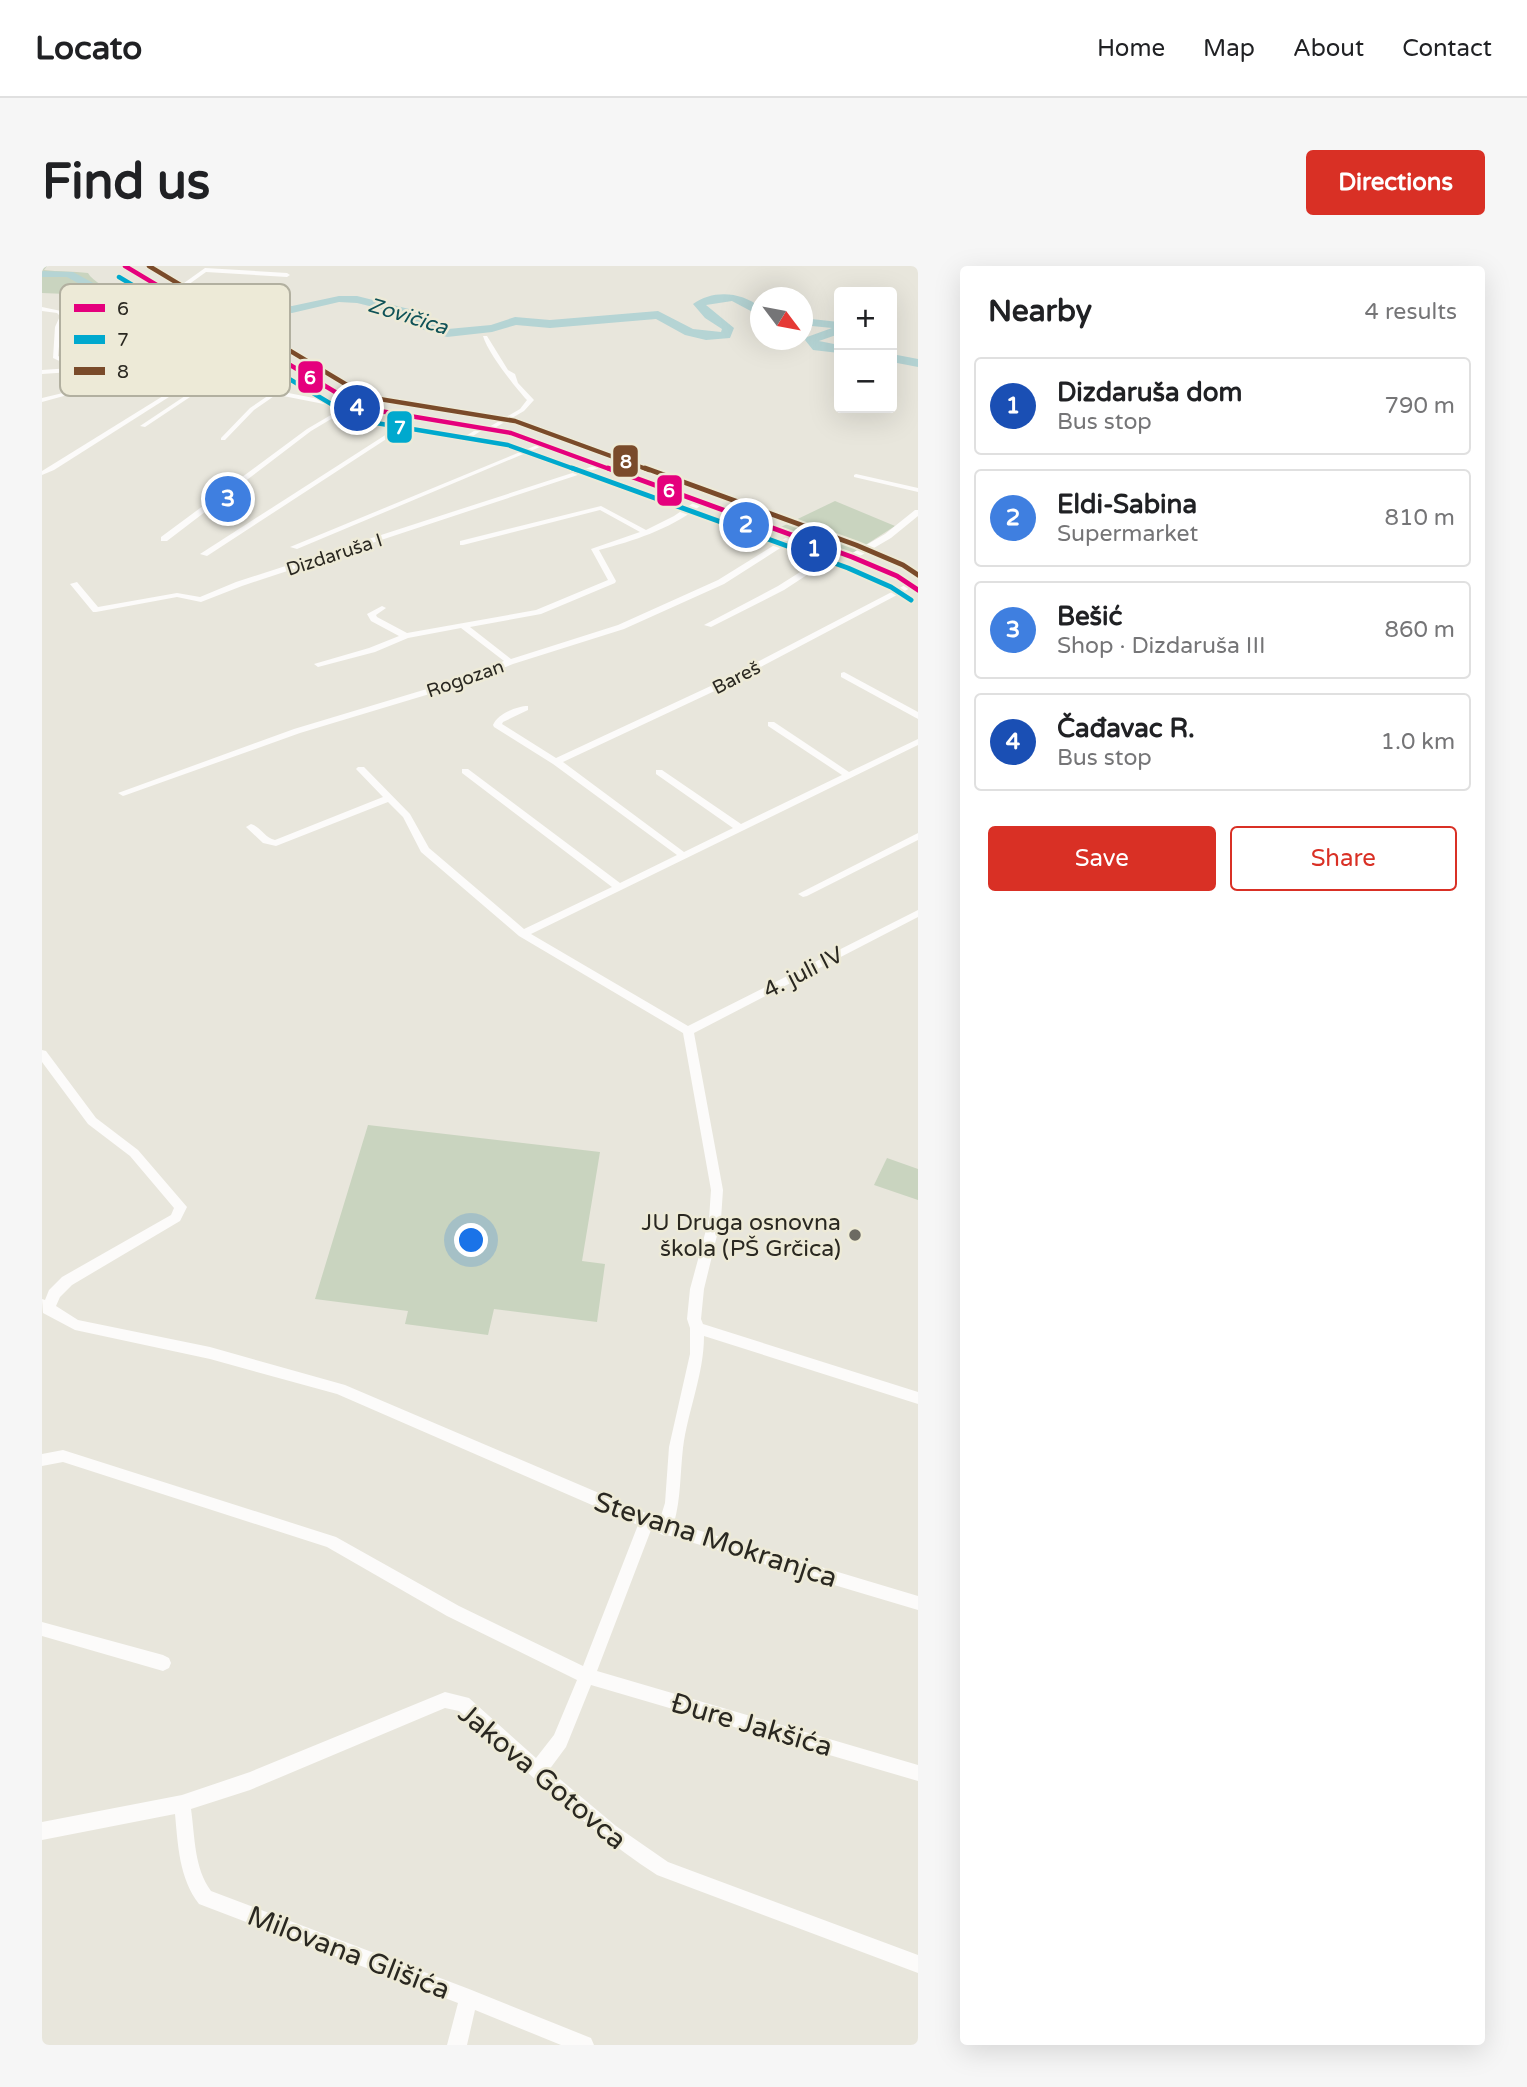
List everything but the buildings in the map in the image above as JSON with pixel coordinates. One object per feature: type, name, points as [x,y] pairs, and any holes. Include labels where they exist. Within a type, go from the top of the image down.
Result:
[{"type":"street","points":[[125,266],[155,284]]},
{"type":"street","points":[[186,284],[205,270],[287,275]]},
{"type":"street","points":[[42,309],[60,313]]},
{"type":"street","points":[[60,323],[55,357],[60,359]]},
{"type":"street","points":[[463,440],[522,410],[531,400],[515,384],[512,374],[506,371],[485,337]]},
{"type":"street","points":[[290,366],[362,408]]},
{"type":"street","points":[[42,372],[60,371]]},
{"type":"street","points":[[290,394],[415,418],[487,427],[544,444],[852,557],[915,588]]},
{"type":"street","points":[[42,400],[60,395]]},
{"type":"street","points":[[42,473],[167,396]]},
{"type":"street","points":[[143,426],[188,396]]},
{"type":"street","points":[[223,439],[252,409],[271,396]]},
{"type":"street","points":[[164,539],[309,430],[350,406]]},
{"type":"street","points":[[204,554],[415,418]]},
{"type":"street","points":[[294,547],[544,444]]},
{"type":"street","name":"Dizdaruša I","points":[[74,584],[96,610],[177,595],[201,600],[603,466]]},
{"type":"street","points":[[856,476],[918,490]]},
{"type":"street","points":[[318,664],[372,650],[406,636],[538,612],[612,581],[595,549],[647,533],[678,519],[702,501]]},
{"type":"street","points":[[463,543],[601,508],[647,533]]},
{"type":"street","points":[[852,557],[888,536],[918,512]]},
{"type":"street","name":"Rogozan","points":[[122,793],[297,731],[463,681],[510,662],[608,631],[680,602],[740,571],[795,536]]},
{"type":"street","points":[[708,625],[781,588],[838,552]]},
{"type":"street","name":"Bareš","points":[[556,762],[718,686],[915,588]]},
{"type":"street","points":[[382,608],[371,614],[374,619],[406,636]]},
{"type":"street","points":[[462,625],[510,662]]},
{"type":"street","points":[[844,675],[918,716]]},
{"type":"street","points":[[525,708],[499,720],[498,725],[556,762],[684,856]]},
{"type":"street","points":[[771,724],[849,776]]},
{"type":"street","points":[[523,934],[918,742]]},
{"type":"street","points":[[361,769],[407,816],[425,850],[523,934],[688,1031],[717,1189],[715,1219],[697,1289],[694,1320],[697,1328],[697,1354],[676,1447],[672,1503],[665,1529]]},
{"type":"street","points":[[465,771],[619,887]]},
{"type":"street","points":[[659,772],[740,828]]},
{"type":"street","points":[[251,827],[266,841],[276,843],[390,798]]},
{"type":"street","points":[[803,894],[918,836]]},
{"type":"street","name":"4. juli IV","points":[[688,1031],[918,913]]},
{"type":"street","points":[[42,1054],[92,1121],[134,1153],[181,1208],[176,1218],[67,1281],[45,1307]]},
{"type":"street","name":"Stevana Mokranjca","points":[[45,1307],[75,1325],[210,1353],[340,1389],[402,1418],[665,1529],[918,1603]]},
{"type":"street","points":[[697,1328],[918,1398]]},
{"type":"street","name":"Đure Jakšića","points":[[42,1460],[62,1456],[331,1542],[453,1611],[587,1676],[918,1773]]},
{"type":"street","points":[[535,1770],[546,1763],[555,1751],[647,1522]]},
{"type":"street","points":[[42,1629],[163,1662]]},
{"type":"street","name":"Jakova Gotovca","points":[[42,1831],[182,1804],[250,1781],[445,1700],[463,1704],[535,1770],[632,1850],[663,1868],[918,1964]]},
{"type":"street","name":"Milovana Glišića","points":[[182,1804],[193,1878],[198,1891],[205,1898],[470,1998],[584,2045]]},
{"type":"street","points":[[457,2045],[470,1998]]},
{"type":"green space","points":[[42,266],[47,266],[44,270],[88,273],[100,284],[60,284],[60,294],[42,293]]},
{"type":"green space","points":[[835,501],[895,526],[853,553],[781,527]]},
{"type":"green space","points":[[368,1125],[600,1152],[582,1261],[605,1264],[597,1322],[494,1309],[488,1335],[405,1324],[408,1311],[315,1299]]},
{"type":"green space","points":[[887,1158],[918,1169],[918,1200],[874,1185]]},
{"type":"waterway","name":"Zovičica","points":[[42,274],[69,274],[87,284]]},
{"type":"waterway","name":"Zovičica","points":[[290,309],[339,299],[357,300],[409,312],[425,326],[447,333],[492,328],[515,321],[550,324],[658,315],[689,332],[706,336],[726,335],[728,328],[709,316],[699,304],[732,298],[750,305]]},
{"type":"waterway","name":"Zovičica","points":[[813,322],[834,325]]},
{"type":"waterway","name":"Zovičica","points":[[813,339],[834,332]]},
{"type":"waterway","name":"Zovičica","points":[[813,342],[817,347],[834,349]]},
{"type":"waterway","name":"Zovičica","points":[[897,359],[918,363]]},
{"type":"transit line","name":"6","points":[[125,266],[155,284]]},
{"type":"transit line","name":"8","points":[[149,266],[179,284]]},
{"type":"transit line","name":"7","points":[[119,277],[131,284]]},
{"type":"transit line","name":"8","points":[[290,351],[367,397],[515,421],[856,545],[903,565],[918,575]]},
{"type":"transit line","name":"6","points":[[290,365],[362,408],[511,433],[852,557],[897,576],[918,590]]},
{"type":"transit line","name":"7","points":[[290,379],[358,420],[508,445],[848,568],[891,587],[911,600]]},
{"type":"place","name":"Čađavac R.","points":[[357,408]]},
{"type":"place","name":"Bešić","points":[[228,499]]},
{"type":"place","name":"Eldi-Sabina","points":[[746,525]]},
{"type":"place","name":"Dizdaruša dom","points":[[814,549]]},
{"type":"place","name":"JU Druga osnovna škola (PŠ Grčica)","points":[[855,1235]]}]
